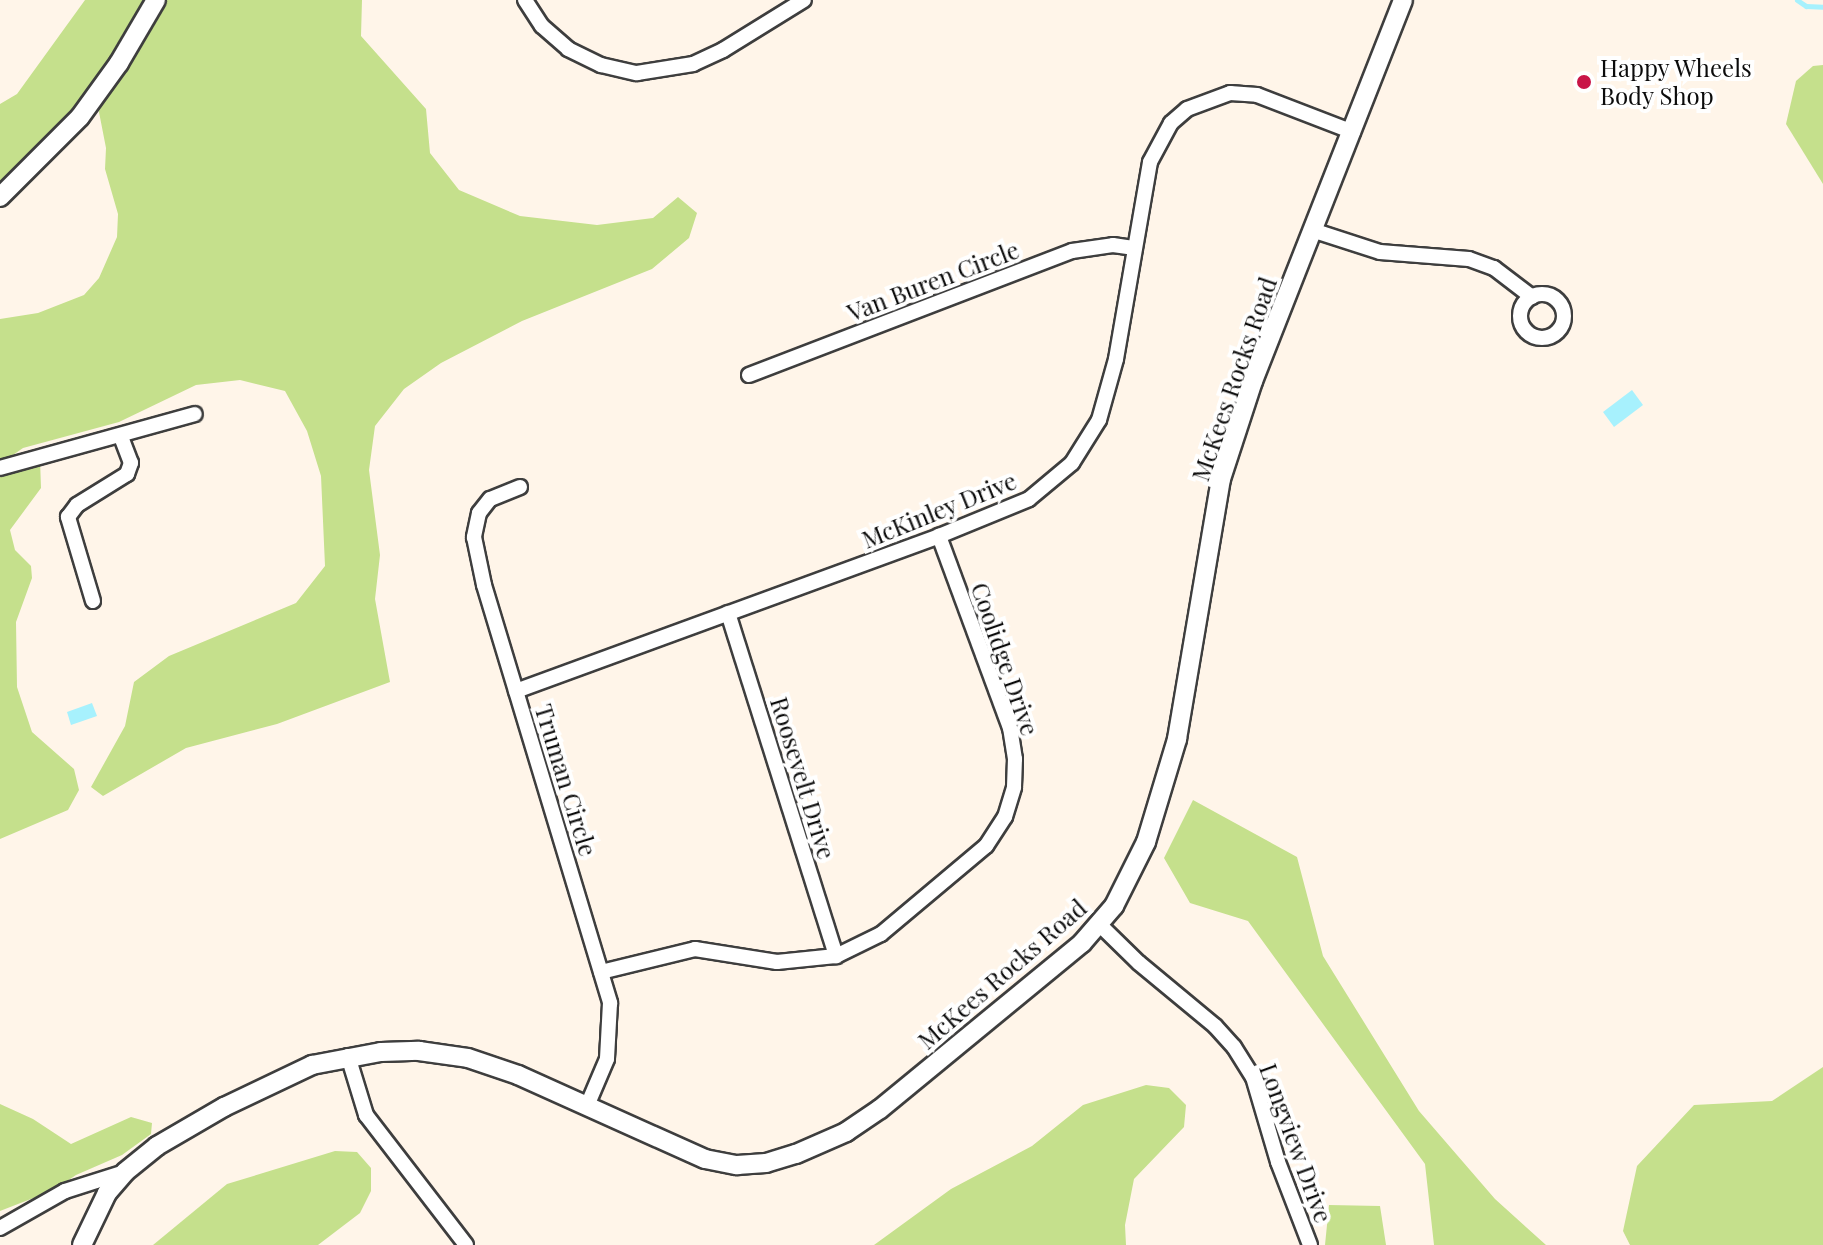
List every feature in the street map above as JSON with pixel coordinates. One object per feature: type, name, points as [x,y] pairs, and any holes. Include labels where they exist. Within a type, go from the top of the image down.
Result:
[{"type":"street","points":[[0,197],[80,117],[119,63],[156,0]]},
{"type":"street","points":[[525,0],[542,26],[568,49],[601,65],[637,73],[665,71],[703,59],[804,0]]},
{"type":"street","name":"McKees Rocks Road","points":[[82,1245],[107,1193],[125,1172],[157,1146],[224,1107],[312,1065],[348,1056],[419,1051],[468,1058],[518,1075],[705,1159],[737,1165],[766,1163],[796,1154],[846,1132],[880,1109],[1100,925],[1126,885],[1163,791],[1177,739],[1221,479],[1253,381],[1403,0]]},
{"type":"street","name":"McKinley Drive","points":[[516,691],[939,536],[1029,499],[1054,480],[1087,441],[1109,391],[1154,152],[1171,123],[1187,109],[1230,93],[1257,95],[1353,132]]},
{"type":"street","points":[[1312,230],[1380,252],[1469,259],[1494,268],[1532,297]]},
{"type":"street","name":"Van Buren Circle","points":[[749,375],[1072,251],[1113,245],[1135,248]]},
{"type":"street","points":[[0,468],[121,437],[195,414]]},
{"type":"street","points":[[93,601],[68,517],[77,505],[127,474],[131,463],[121,437]]},
{"type":"street","name":"Truman Circle","points":[[520,487],[490,499],[479,513],[474,537],[484,585],[610,1003],[611,1035],[607,1059],[587,1106]]},
{"type":"street","name":"Coolidge Drive","points":[[601,972],[695,949],[777,962],[836,956],[881,934],[986,846],[1005,817],[1014,787],[1015,759],[1010,728],[939,536]]},
{"type":"street","name":"Roosevelt Drive","points":[[728,613],[836,956]]},
{"type":"street","name":"Longview Drive","points":[[1100,925],[1169,989],[1215,1026],[1234,1047],[1253,1077],[1278,1162],[1310,1245]]},
{"type":"street","points":[[348,1056],[366,1115],[466,1245]]},
{"type":"street","points":[[0,1228],[65,1191],[125,1172]]},
{"type":"green space","points":[[85,0],[153,0],[118,62],[0,195],[0,104],[17,94]]},
{"type":"green space","points":[[157,0],[362,0],[361,36],[426,109],[430,153],[459,190],[520,216],[597,225],[653,218],[678,197],[697,213],[689,238],[652,269],[522,321],[441,363],[404,389],[375,426],[369,470],[380,555],[375,599],[390,682],[277,724],[186,748],[103,796],[91,787],[125,726],[134,682],[169,656],[296,603],[325,566],[321,476],[307,431],[285,391],[240,380],[196,385],[119,422],[23,448],[0,464],[0,319],[38,313],[84,295],[99,278],[117,237],[118,214],[105,169],[106,148],[98,107]]},
{"type":"green space","points":[[1823,65],[1823,184],[1786,124],[1796,81],[1813,66]]},
{"type":"green space","points":[[40,459],[41,488],[10,530],[15,550],[31,566],[32,578],[16,622],[17,687],[32,732],[74,769],[79,790],[68,810],[0,839],[0,470]]},
{"type":"green space","points":[[1193,800],[1297,857],[1323,956],[1419,1111],[1495,1199],[1546,1245],[1434,1245],[1425,1164],[1248,921],[1190,903],[1164,858]]},
{"type":"green space","points":[[1823,1067],[1823,1245],[1630,1245],[1623,1231],[1637,1166],[1694,1105],[1772,1101]]},
{"type":"green space","points":[[1146,1085],[1169,1088],[1186,1105],[1184,1127],[1134,1179],[1125,1225],[1126,1245],[874,1245],[951,1189],[1032,1146],[1083,1105]]},
{"type":"green space","points":[[0,1104],[33,1119],[71,1144],[131,1117],[152,1123],[151,1134],[122,1155],[76,1175],[54,1190],[0,1211]]},
{"type":"green space","points":[[335,1151],[357,1152],[371,1168],[371,1191],[360,1213],[318,1245],[153,1245],[227,1184]]},
{"type":"green space","points":[[1329,1205],[1380,1206],[1386,1245],[1325,1245]]},
{"type":"water","points":[[1632,390],[1643,405],[1614,427],[1603,412]]},
{"type":"water","points":[[92,703],[97,716],[71,725],[67,712]]},
{"type":"waterway","points":[[1797,0],[1806,6],[1823,7]]},
{"type":"place","name":"Happy Wheels Body Shop","points":[[1584,82]]}]
